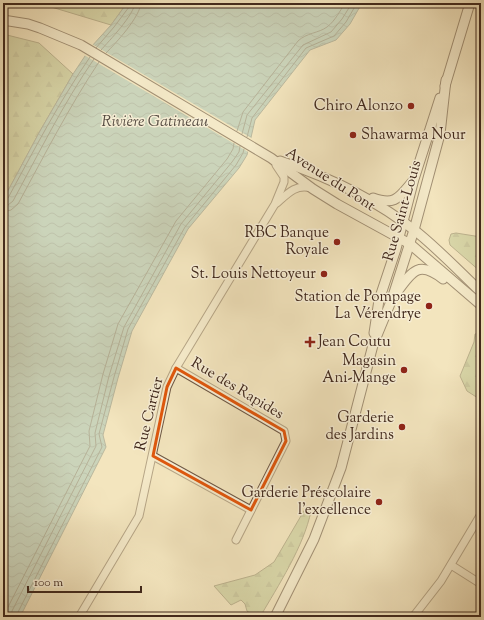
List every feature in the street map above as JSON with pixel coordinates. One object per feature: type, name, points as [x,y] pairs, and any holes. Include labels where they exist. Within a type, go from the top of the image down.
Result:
[{"type":"main road","name":"Rue Saint-Louis","points":[[275,617],[311,545],[342,468],[373,345],[379,300],[399,238],[414,179],[470,3]]},
{"type":"main road","points":[[3,20],[28,24],[81,45],[271,158]]},
{"type":"main road","name":"Rue Saint-Louis","points":[[373,345],[392,300],[414,230],[440,134],[446,80]]},
{"type":"main road","name":"Avenue du Pont","points":[[271,158],[313,189],[342,207],[410,244],[481,305]]},
{"type":"main road","name":"Avenue du Pont","points":[[271,158],[298,167],[349,189],[383,208],[414,230],[481,292]]},
{"type":"main road","points":[[349,189],[376,199],[390,202],[399,196],[414,179]]},
{"type":"main road","points":[[392,300],[409,276],[418,270],[424,269],[435,273],[481,309]]},
{"type":"street","name":"Rue Cartier","points":[[79,617],[139,516],[167,387],[176,368],[275,204],[284,182],[284,177],[271,158]]},
{"type":"street","name":"Rue Cartier","points":[[275,204],[294,188],[302,187],[313,189]]},
{"type":"street","name":"Rue des Rapides","points":[[176,368],[284,431],[286,441],[236,540]]},
{"type":"street","points":[[153,456],[251,510]]},
{"type":"street","points":[[412,617],[434,591],[481,514]]},
{"type":"street","points":[[451,565],[481,584]]},
{"type":"highlighted area","points":[[176,368],[284,431],[286,441],[251,510],[153,456],[167,387]]},
{"type":"green space","points":[[38,3],[127,3],[111,25]]},
{"type":"green space","points":[[3,34],[39,43],[73,74],[3,200]]},
{"type":"green space","points":[[456,233],[481,237],[481,272],[450,245],[449,240],[451,234]]},
{"type":"green space","points":[[481,333],[481,400],[467,391],[460,376],[474,342],[475,334]]},
{"type":"green space","points":[[305,509],[311,511],[303,538],[290,566],[260,617],[255,617],[247,611],[245,604],[241,600],[231,605],[214,586],[255,575],[274,562]]},
{"type":"water","name":"Rivière Gatineau","points":[[127,3],[362,3],[350,24],[336,40],[310,50],[255,120],[247,155],[239,168],[188,229],[132,331],[103,435],[106,447],[20,617],[3,617],[3,200],[73,74],[91,47],[111,25]]},
{"type":"pier","points":[[92,44],[253,139],[250,153],[84,55]]},
{"type":"place","name":"Chiro Alonzo","points":[[411,106]]},
{"type":"place","name":"Shawarma Nour","points":[[353,135]]},
{"type":"place","name":"RBC Banque Royale","points":[[337,242]]},
{"type":"place","name":"St. Louis Nettoyeur","points":[[324,274]]},
{"type":"place","name":"Station de Pompage La Vérendrye","points":[[429,306]]},
{"type":"place","name":"Jean Coutu","points":[[310,342]]},
{"type":"place","name":"Magasin Ani-Mange","points":[[404,370]]},
{"type":"place","name":"Garderie des Jardins","points":[[402,427]]},
{"type":"place","name":"Garderie Préscolaire l'excellence","points":[[379,502]]}]
